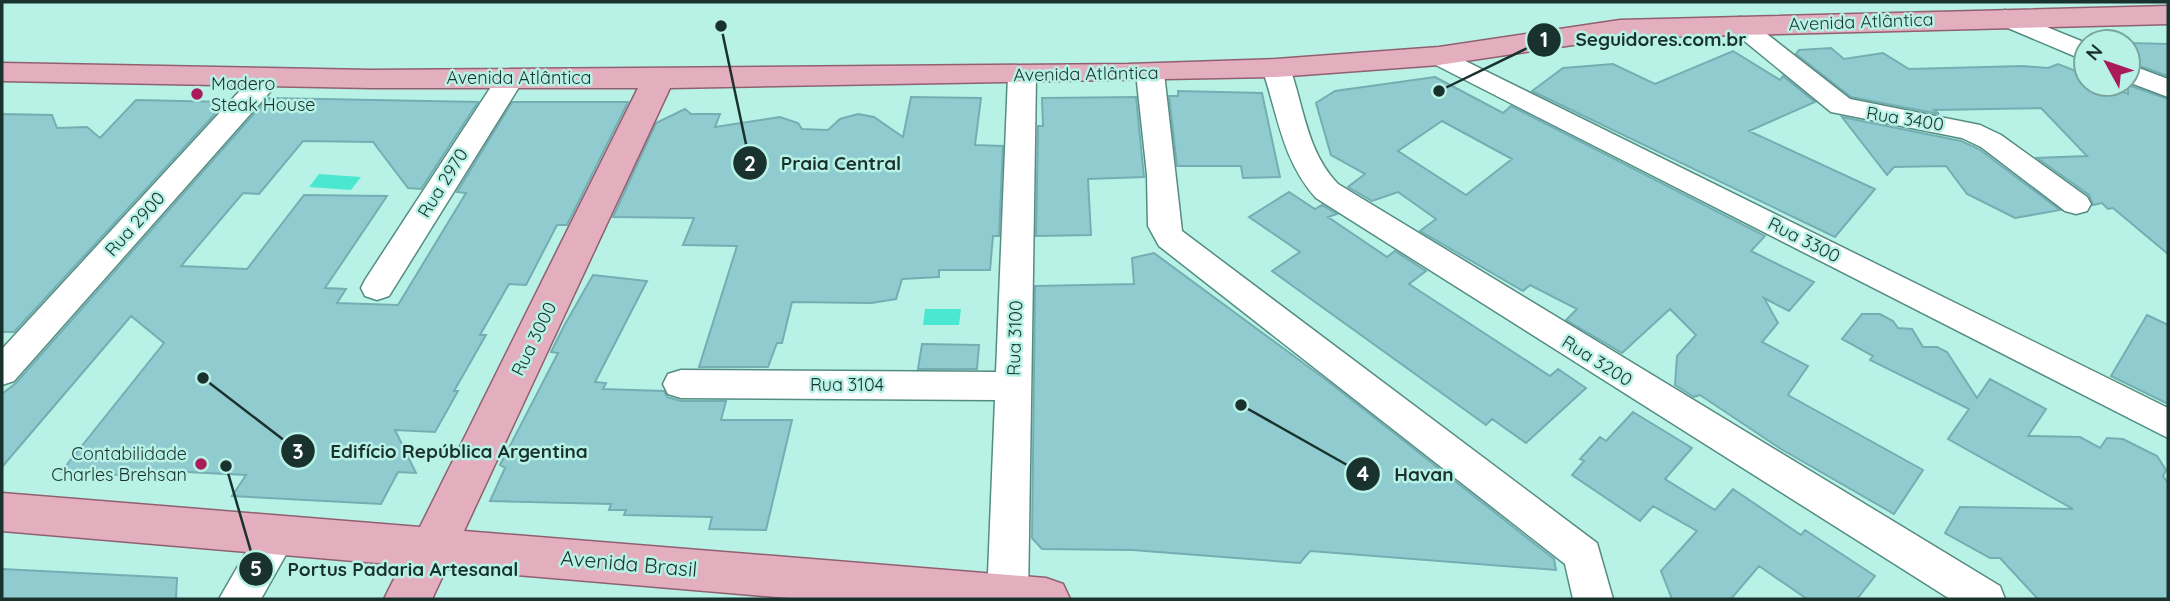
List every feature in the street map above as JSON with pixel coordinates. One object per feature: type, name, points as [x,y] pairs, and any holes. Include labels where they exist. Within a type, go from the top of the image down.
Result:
[{"type":"main road","name":"Avenida Atlântica","points":[[2,72],[510,79],[1150,73],[1276,68],[1439,56],[1600,30],[2168,15]]},
{"type":"main road","name":"Rua 3000","points":[[408,599],[659,79]]},
{"type":"main road","name":"Avenida Brasil","points":[[4,515],[433,548],[758,587],[1020,598]]},
{"type":"street","points":[[2005,18],[2072,47]]},
{"type":"street","name":"Rua 3400","points":[[1740,25],[1841,106],[1970,131],[1991,141],[2076,204]]},
{"type":"street","name":"Rua 3300","points":[[1439,56],[2168,424]]},
{"type":"street","name":"Rua 3200","points":[[1276,68],[1296,142],[1311,177],[1326,191],[1985,599]]},
{"type":"street","points":[[1150,73],[1162,175],[1164,226],[1170,238],[1583,555],[1593,599]]},
{"type":"street","name":"Rua 3100","points":[[1020,598],[1013,386],[1022,76]]},
{"type":"street","name":"Rua 2900","points":[[2,372],[268,77]]},
{"type":"street","points":[[2142,78],[2168,89]]},
{"type":"street","name":"Rua 3104","points":[[681,384],[1013,386]]},
{"type":"street","points":[[239,599],[277,535]]},
{"type":"lane","name":"Rua 2970","points":[[377,288],[510,79]]},
{"type":"shaded area","points":[[319,174],[361,177],[351,190],[309,187]]},
{"type":"shaded area","points":[[925,309],[961,309],[959,325],[923,325]]},
{"type":"building","points":[[2142,43],[2168,44],[2168,76],[2142,67]]},
{"type":"building","points":[[1831,48],[1844,59],[1883,53],[1909,69],[2023,66],[2048,68],[2058,64],[2072,70],[2072,98],[2142,98],[2142,90],[2168,99],[2168,254],[2113,208],[2108,209],[2102,203],[2093,205],[2089,195],[2037,158],[2087,156],[2041,108],[1934,110],[1939,114],[1851,97],[1796,54],[1799,50]]},
{"type":"building","points":[[1733,51],[1780,80],[1783,76],[1815,102],[1749,131],[1875,189],[1835,237],[1532,91],[1563,68],[1613,64],[1655,84]]},
{"type":"building","points":[[1435,77],[1503,113],[1511,106],[1765,236],[1751,251],[1814,282],[1789,311],[1764,298],[1778,323],[1762,342],[1808,366],[1788,395],[1923,470],[1894,514],[1781,449],[1700,395],[1694,397],[1675,385],[1677,356],[1696,335],[1670,309],[1622,353],[1566,320],[1577,309],[1530,285],[1523,291],[1420,231],[1436,219],[1398,192],[1372,201],[1348,187],[1365,174],[1331,155],[1316,103],[1335,91]],"holes":[[[1442,121],[1512,159],[1466,195],[1398,151]]]},
{"type":"building","points":[[1178,91],[1262,93],[1280,177],[1243,178],[1241,166],[1177,166],[1169,96],[1178,96]]},
{"type":"building","points":[[911,97],[981,98],[975,145],[1003,146],[999,236],[993,236],[990,270],[939,270],[939,277],[902,279],[896,299],[871,303],[792,302],[782,343],[777,343],[768,367],[699,367],[737,246],[683,245],[694,218],[613,217],[656,123],[685,109],[691,114],[720,114],[715,127],[780,117],[798,123],[802,129],[828,130],[840,119],[858,114],[874,117],[903,137]]},
{"type":"building","points":[[1136,97],[1144,177],[1088,179],[1091,235],[1036,236],[1038,126],[1043,126],[1042,98]]},
{"type":"building","points":[[268,98],[478,102],[421,189],[408,188],[373,142],[303,141],[259,194],[243,193],[181,266],[247,269],[304,195],[387,196],[325,288],[346,289],[337,303],[398,305],[466,193],[457,192],[512,102],[628,102],[567,225],[557,225],[526,285],[509,284],[480,335],[486,335],[454,391],[458,391],[435,432],[395,430],[416,473],[398,472],[381,504],[232,496],[246,475],[167,471],[162,477],[61,472],[164,343],[131,316],[2,467],[2,394],[16,383]]},
{"type":"building","points":[[136,100],[226,102],[14,332],[2,332],[2,114],[52,115],[57,128],[87,127],[100,138]]},
{"type":"building","points":[[1842,117],[1961,141],[1979,149],[2060,210],[2015,218],[1967,194],[1946,166],[1894,167],[1887,175]]},
{"type":"building","points":[[1289,192],[1315,209],[1322,205],[1337,214],[1328,217],[1387,257],[1395,251],[1426,271],[1409,284],[1550,376],[1558,369],[1586,388],[1526,443],[1492,419],[1486,425],[1272,271],[1300,252],[1249,217]]},
{"type":"building","points":[[1154,253],[1329,382],[1554,559],[1556,570],[1310,551],[1300,563],[1132,550],[1042,549],[1032,538],[1035,286],[1134,284],[1132,258]]},
{"type":"building","points":[[593,275],[647,281],[595,382],[606,383],[603,389],[664,391],[667,397],[681,401],[726,401],[721,420],[792,420],[766,530],[709,529],[712,517],[624,515],[626,510],[609,510],[611,504],[490,501],[505,468],[500,465],[558,353],[551,352]]},
{"type":"building","points":[[1862,314],[1880,314],[1893,321],[1898,328],[1912,329],[1923,347],[1937,347],[1947,352],[1977,398],[1990,379],[2046,409],[2028,436],[2080,437],[2100,448],[2107,438],[2123,439],[2157,456],[2166,470],[2163,476],[2168,483],[2168,599],[2038,599],[2000,558],[1990,558],[1945,533],[1960,507],[2073,509],[1948,439],[1969,409],[1870,360],[1873,356],[1842,339]]},
{"type":"building","points":[[2147,315],[2168,325],[2168,404],[2111,376]]},
{"type":"building","points":[[922,344],[979,345],[977,369],[918,369]]},
{"type":"building","points":[[1633,412],[1692,448],[1665,479],[1715,510],[1733,489],[1801,535],[1805,530],[1875,576],[1857,599],[1807,599],[1759,566],[1731,599],[1672,599],[1661,571],[1697,531],[1653,506],[1640,521],[1572,475],[1584,461],[1580,459],[1600,437],[1606,441]]},
{"type":"building","points":[[2,569],[177,578],[176,599],[2,599]]},
{"type":"place","name":"Praia Central","points":[[721,26]]},
{"type":"place","name":"Seguidores.com.br","points":[[1439,91]]},
{"type":"place","name":"Madero Steak House","points":[[197,94]]},
{"type":"place","name":"Edifício República Argentina","points":[[203,378]]},
{"type":"place","name":"Havan","points":[[1241,405]]},
{"type":"place","name":"Contabilidade Charles Brehsan","points":[[201,464]]},
{"type":"place","name":"Portus Padaria Artesanal","points":[[226,466]]}]
